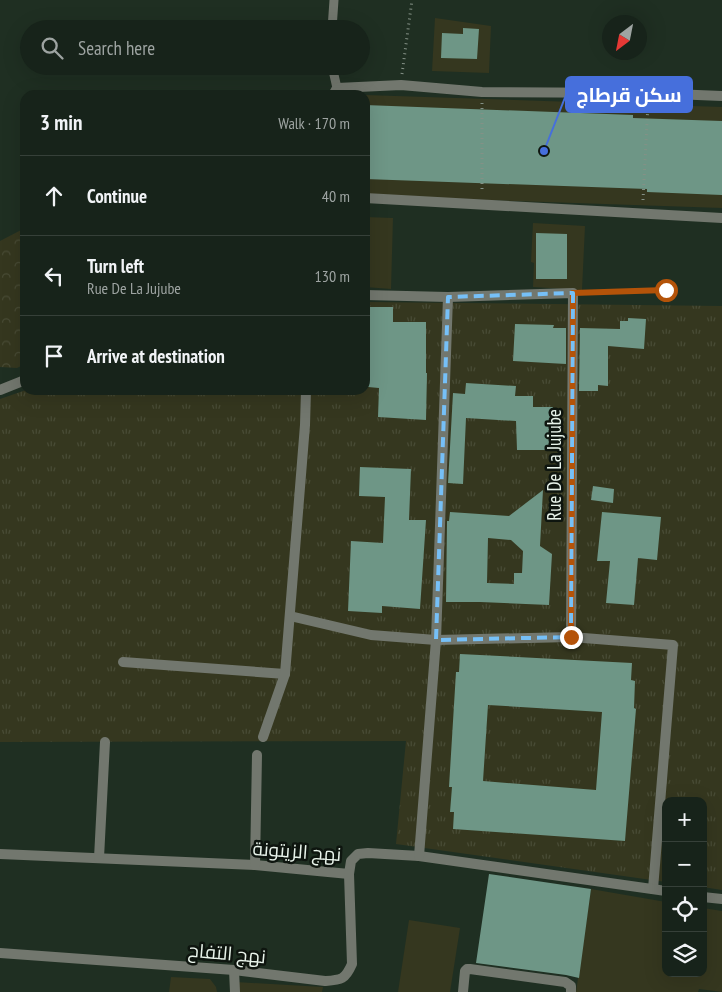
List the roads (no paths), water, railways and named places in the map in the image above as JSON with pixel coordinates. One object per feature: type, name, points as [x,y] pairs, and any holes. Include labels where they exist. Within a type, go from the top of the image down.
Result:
[{"type":"street","points":[[346,90],[401,85],[482,92],[648,93],[722,96]]},
{"type":"street","points":[[370,198],[722,218]]},
{"type":"street","name":"Rue De La Jujube","points":[[448,297],[573,293],[571,637]]},
{"type":"street","points":[[370,295],[448,297],[436,640],[420,856]]},
{"type":"street","points":[[0,390],[20,382]]},
{"type":"street","points":[[263,737],[285,674],[306,395]]},
{"type":"street","points":[[290,616],[371,635],[436,640],[571,637],[673,645],[653,889]]},
{"type":"street","points":[[123,662],[285,674]]},
{"type":"street","points":[[99,858],[105,742]]},
{"type":"street","points":[[255,865],[257,755]]},
{"type":"street","name":"نهج الزيتونة","points":[[0,854],[255,865],[349,874],[351,861],[358,854],[368,853],[420,856],[662,890]]},
{"type":"street","name":"نهج التفاح","points":[[0,952],[234,970],[325,981],[339,980],[347,974],[352,964],[349,874]]},
{"type":"street","points":[[707,897],[722,899]]},
{"type":"street","points":[[463,992],[465,971],[470,968],[565,982],[571,986],[571,992]]},
{"type":"street","points":[[234,970],[235,992]]},
{"type":"lane","points":[[333,20],[334,0]]},
{"type":"lane","points":[[333,75],[335,90]]},
{"type":"place","name":"سكن قرطاج","points":[[544,151]]}]
